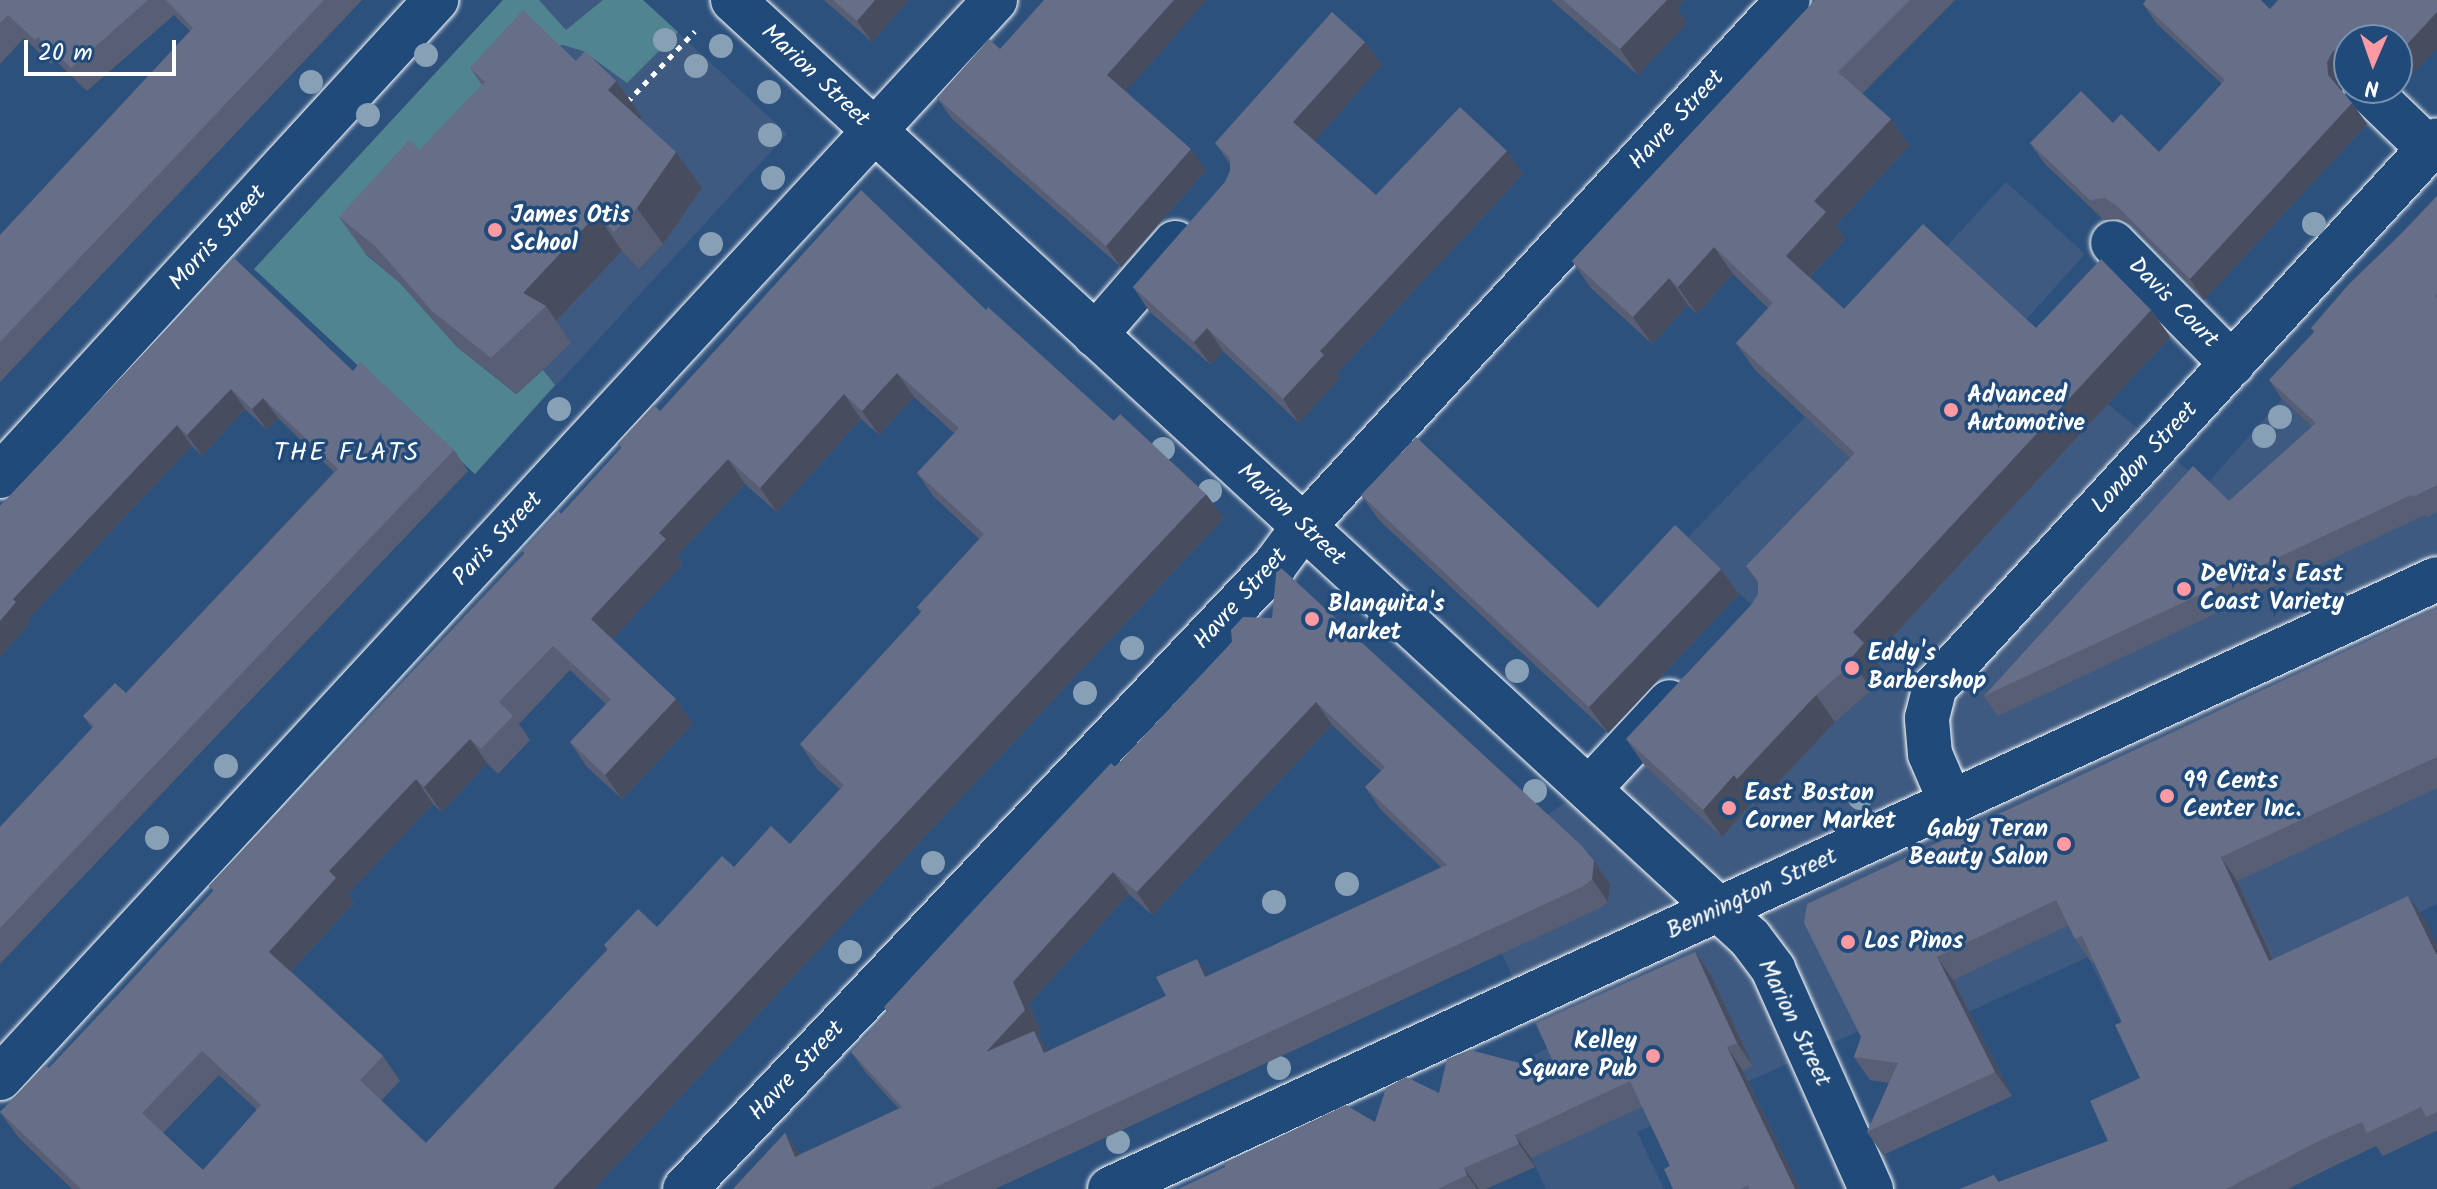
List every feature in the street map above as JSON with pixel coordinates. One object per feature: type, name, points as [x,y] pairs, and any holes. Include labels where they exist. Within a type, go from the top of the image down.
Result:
[{"type":"street","name":"Morris Street","points":[[0,476],[436,0]]},
{"type":"street","name":"Marion Street","points":[[733,0],[1750,938],[1773,969],[1871,1189]]},
{"type":"street","name":"Paris Street","points":[[0,1078],[995,0]]},
{"type":"street","name":"Havre Street","points":[[685,1189],[1275,565],[1303,527],[1788,0]]},
{"type":"street","points":[[2386,104],[2433,145]]},
{"type":"street","name":"London Street","points":[[1951,803],[1930,754],[1927,718],[1935,687],[2433,145]]},
{"type":"street","points":[[1095,335],[1201,213]]},
{"type":"street","name":"Davis Court","points":[[2113,243],[2232,364]]},
{"type":"street","name":"Bennington Street","points":[[1110,1189],[2437,579]]},
{"type":"street","points":[[1590,788],[1701,668]]},
{"type":"path","points":[[627,103],[695,31]]},
{"type":"shaded area","name":"James Otis School","points":[[503,0],[643,0],[787,134],[475,474],[254,269]]},
{"type":"shaded area","points":[[2006,182],[2085,254],[2022,324],[2108,404],[2206,485],[2282,399],[2348,460],[2437,386],[2437,904],[2287,978],[2130,1041],[2088,957],[1912,1038],[1861,1030],[1637,1132],[1664,1189],[1546,1189],[1493,1075],[1552,1046],[1541,1037],[1500,950],[1541,819],[1635,756],[1766,618],[1683,542],[1805,417],[1755,370],[1821,298],[1864,336]]},
{"type":"green space","points":[[503,0],[539,0],[566,30],[603,0],[643,0],[678,32],[627,83],[583,51],[563,45],[549,47],[365,254],[400,283],[457,347],[516,394],[543,370],[555,385],[475,474],[254,269]]},
{"type":"building","points":[[0,0],[148,0],[71,68],[38,37],[35,40],[8,15],[0,23]]},
{"type":"building","points":[[166,0],[324,0],[0,342],[0,235],[193,28]]},
{"type":"building","points":[[833,0],[875,0],[857,21]]},
{"type":"building","points":[[1044,0],[1174,0],[1107,75],[1191,149],[1106,246],[937,98],[989,39],[1000,49]]},
{"type":"building","points":[[1563,0],[1667,0],[1620,49]]},
{"type":"building","points":[[1815,0],[1910,0],[1838,72],[1891,119],[1814,201],[1826,212],[1786,256],[1844,309],[1923,224],[2036,328],[2101,259],[2151,310],[1853,632],[1864,643],[1852,657],[1853,663],[1816,695],[1737,779],[1734,775],[1703,810],[1626,739],[1752,604],[1758,594],[1758,581],[1746,566],[1855,453],[1736,343],[1773,303],[1714,247],[1678,287],[1669,278],[1633,317],[1572,261]]},
{"type":"building","points":[[2146,0],[2261,0],[2270,9],[2278,0],[2437,0],[2437,12],[2413,38],[2413,24],[2333,24],[2333,51],[2327,62],[2328,75],[2333,81],[2333,104],[2351,104],[2190,279],[2116,205],[2105,198],[2090,200],[2030,143],[2081,91],[2113,123],[2121,114],[2159,152],[2225,80],[2143,4]]},
{"type":"building","points":[[523,10],[576,61],[585,51],[616,81],[608,90],[676,152],[637,208],[614,232],[597,214],[523,293],[546,306],[491,358],[432,311],[375,246],[339,217],[409,140],[420,150],[485,82],[470,68]]},
{"type":"building","points":[[1332,12],[1365,42],[1293,122],[1376,195],[1460,107],[1507,151],[1320,351],[1324,355],[1283,399],[1207,328],[1194,342],[1133,287],[1225,182],[1230,171],[1230,158],[1215,143]]},
{"type":"building","points":[[861,190],[986,310],[988,307],[1114,421],[1120,414],[1206,494],[553,1189],[81,1189],[0,1112],[45,1065],[49,1068],[128,984],[214,890],[209,886],[525,553],[522,551],[559,511],[561,514],[622,447],[618,444],[654,405],[660,411]],"holes":[[[897,373],[959,428],[917,473],[984,534],[917,607],[922,611],[800,744],[844,785],[790,844],[771,826],[734,867],[722,856],[657,927],[638,909],[604,945],[608,949],[426,1143],[360,1080],[383,1056],[269,952],[336,878],[329,871],[416,779],[424,787],[470,739],[481,749],[513,716],[499,702],[553,646],[611,699],[570,742],[605,775],[676,699],[591,619],[666,539],[659,533],[728,459],[760,488],[844,394],[862,411]],[[202,1051],[261,1105],[203,1170],[142,1113]]]},
{"type":"building","points":[[2437,196],[2437,485],[1984,696],[2193,466],[2229,501],[2316,423],[2269,380],[2315,331],[2311,328],[2349,284]]},
{"type":"building","points":[[234,258],[353,371],[360,362],[454,450],[0,928],[0,827],[94,726],[83,716],[115,683],[126,693],[338,469],[263,398],[252,409],[231,389],[187,435],[177,425],[13,599],[16,602],[0,621],[0,506]]},
{"type":"building","points":[[1416,437],[1598,608],[1675,525],[1721,569],[1589,707],[1361,495]]},
{"type":"building","points":[[1277,564],[1582,846],[1594,861],[1592,879],[1584,886],[931,1189],[733,1189],[785,1133],[795,1157],[902,1107],[851,1052],[888,1011],[884,1007],[1111,763],[1115,767],[1232,642],[1231,630],[1243,617],[1272,618]],"holes":[[[1316,702],[1385,767],[1365,787],[1447,865],[1205,977],[1197,959],[1156,977],[1166,996],[1044,1053],[1034,1031],[986,1052],[1025,1010],[1013,982],[1113,872],[1137,892]]]},
{"type":"building","points":[[2437,608],[2437,757],[2221,857],[2269,961],[2408,896],[2437,954],[2437,1112],[2426,1117],[2421,1107],[2367,1133],[2362,1122],[2226,1189],[1960,1189],[1994,1175],[1998,1182],[2108,1141],[2090,1101],[2140,1078],[2115,1025],[2122,1022],[2082,936],[2075,939],[2056,900],[1937,957],[1995,1072],[1867,1132],[1898,1063],[1854,1057],[1861,1037],[1804,923],[1807,904]]},
{"type":"building","points":[[1695,952],[1737,1043],[1727,1047],[1795,1189],[1749,1189],[1748,1185],[1740,1189],[1673,1189],[1664,1169],[1670,1166],[1630,1081],[1515,1135],[1519,1144],[1464,1168],[1467,1175],[1438,1189],[1178,1189],[1225,1167],[1224,1163],[1346,1105],[1375,1122],[1386,1088],[1406,1077],[1439,1093],[1447,1059],[1470,1050],[1558,1073],[1536,1023]]},
{"type":"place","name":"James Otis School","points":[[495,230]]},
{"type":"place","name":"Advanced Automotive","points":[[1951,410]]},
{"type":"place","name":"DeVita's East Coast Variety","points":[[2184,589]]},
{"type":"place","name":"Blanquita's Market","points":[[1312,619]]},
{"type":"place","name":"Eddy's Barbershop","points":[[1852,668]]},
{"type":"place","name":"99 Cents Center Inc.","points":[[2167,796]]},
{"type":"place","name":"East Boston Corner Market","points":[[1729,808]]},
{"type":"place","name":"Gaby Teran Beauty Salon","points":[[2064,844]]},
{"type":"place","name":"Los Pinos","points":[[1848,942]]},
{"type":"place","name":"Kelley Square Pub","points":[[1653,1056]]},
{"type":"district","name":"THE FLATS","points":[[347,454]]}]
